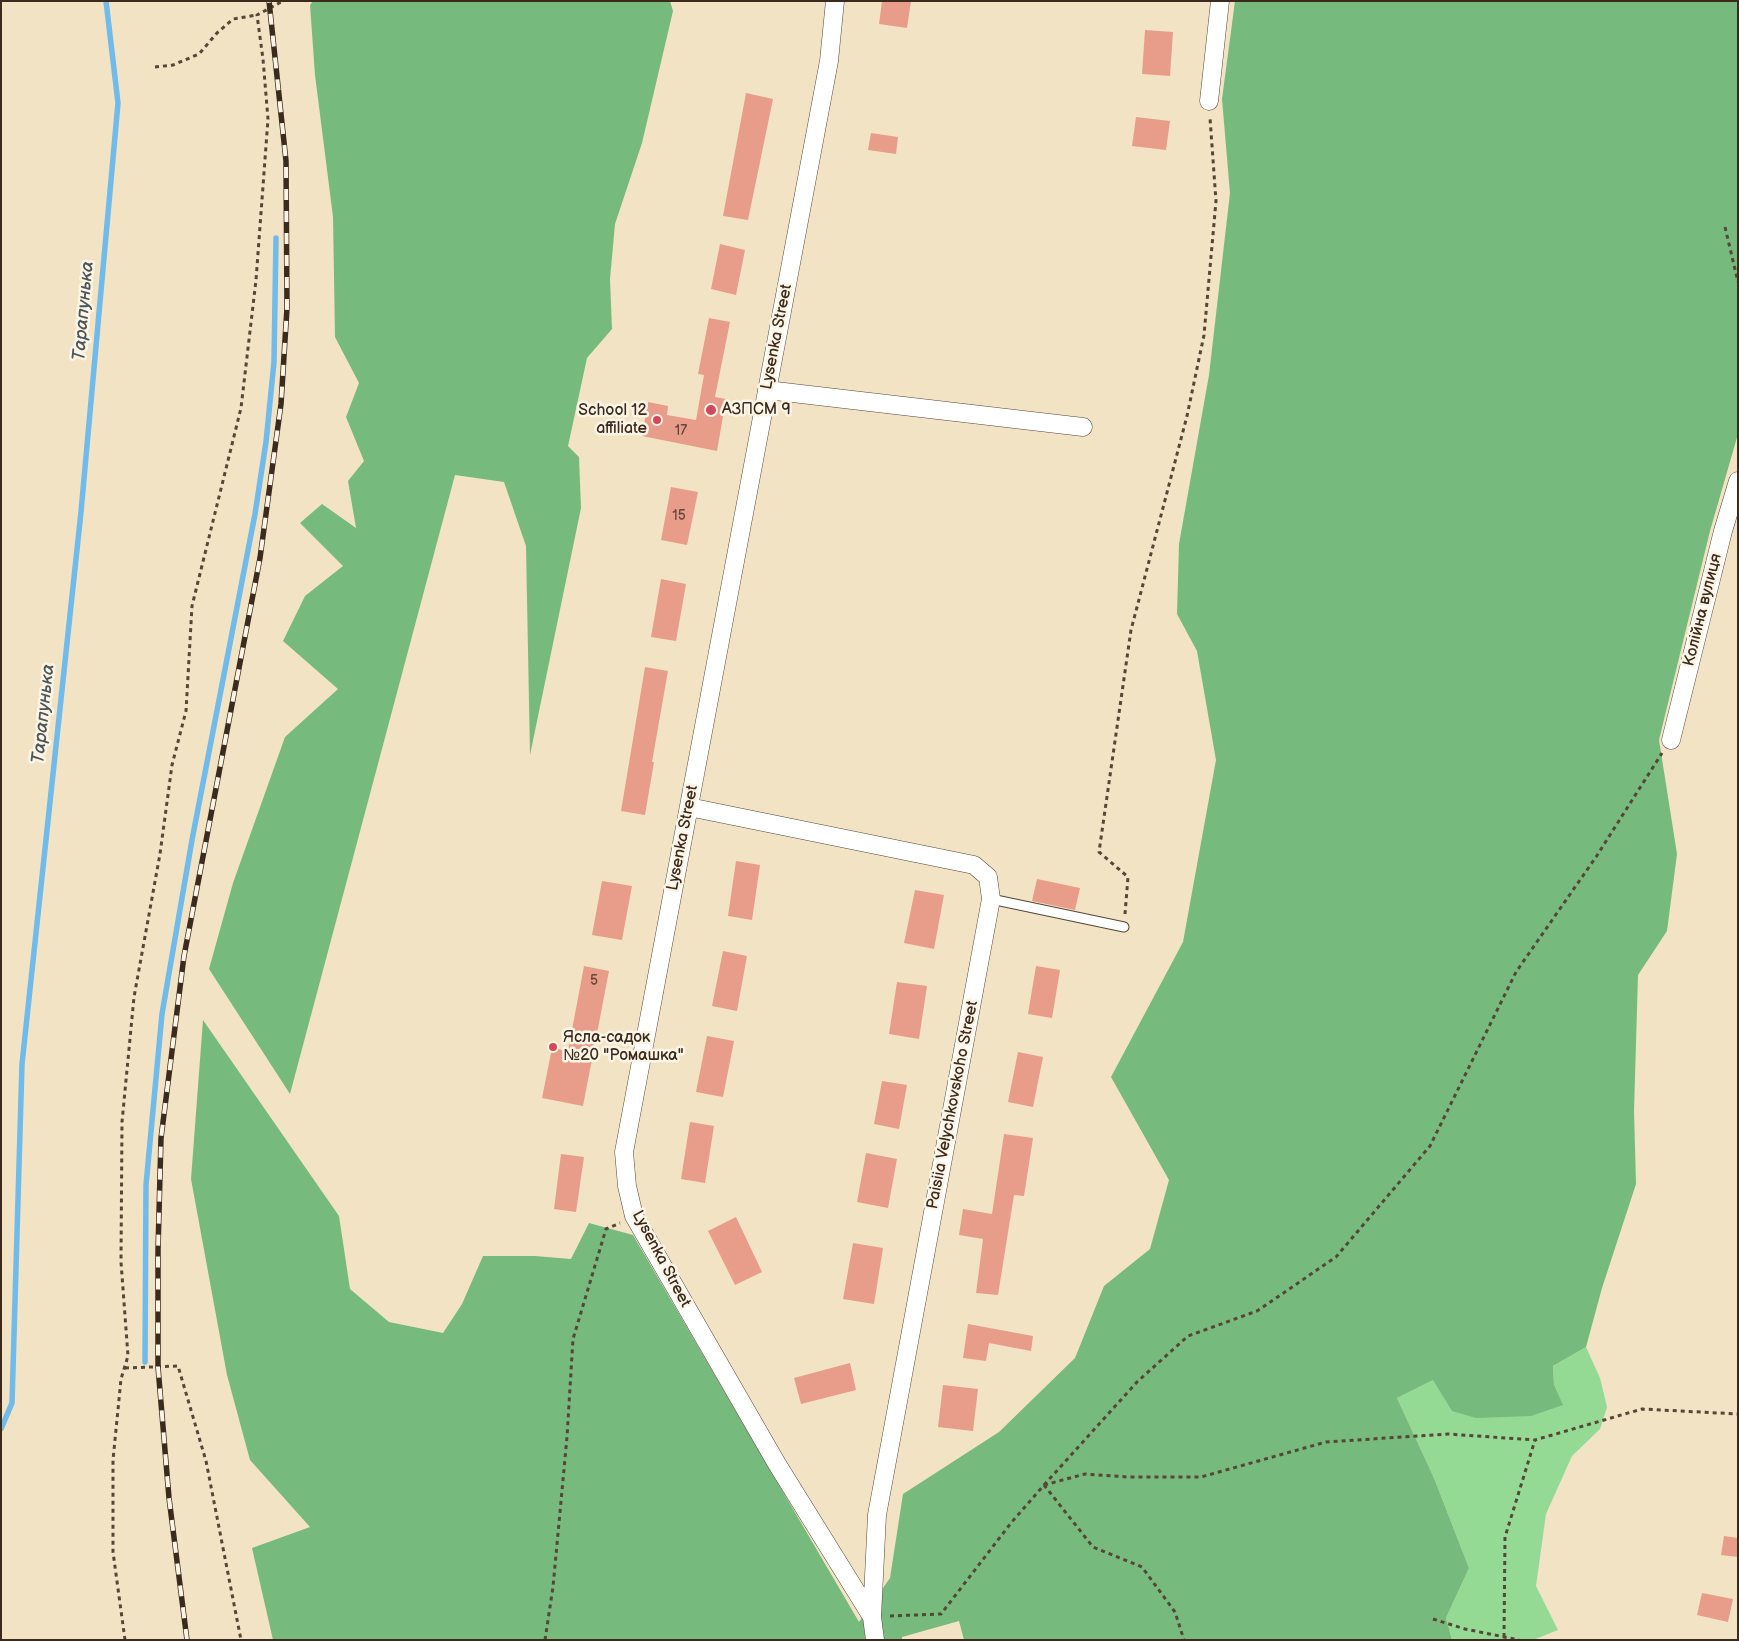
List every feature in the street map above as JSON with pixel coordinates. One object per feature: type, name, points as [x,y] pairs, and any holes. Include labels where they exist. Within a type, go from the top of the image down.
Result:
[{"type":"street","name":"Lysenka Street","points":[[834,1],[829,61],[624,1152],[627,1186],[634,1216],[776,1464],[872,1617]]},
{"type":"street","points":[[1209,101],[1220,1]]},
{"type":"street","points":[[767,390],[1083,427]]},
{"type":"street","name":"Колійна вулиця","points":[[1671,740],[1723,531],[1738,481]]},
{"type":"street","name":"Paisiia Velychkovskoho Street","points":[[689,807],[974,865],[988,877],[992,899],[877,1515],[872,1617],[875,1640]]},
{"type":"lane","points":[[992,899],[1124,927]]},
{"type":"path","points":[[155,67],[173,65],[199,54],[217,33],[233,20],[257,15],[283,1]]},
{"type":"path","points":[[125,1640],[113,1552],[113,1460],[121,1379],[128,1356],[121,1262],[122,1122],[133,1007],[160,854],[172,765],[186,711],[192,606],[242,408],[256,280],[268,119],[257,15]]},
{"type":"path","points":[[1124,927],[1128,877],[1099,852],[1131,630],[1187,416],[1204,335],[1216,201],[1209,101]]},
{"type":"path","points":[[1725,227],[1738,282]]},
{"type":"path","points":[[872,1617],[941,1614],[1011,1523],[1137,1382],[1188,1336],[1257,1312],[1336,1257],[1430,1146],[1516,972],[1596,856],[1671,740]]},
{"type":"path","points":[[545,1640],[553,1587],[567,1437],[573,1339],[606,1229]]},
{"type":"path","points":[[125,1368],[178,1366],[206,1461],[241,1640]]},
{"type":"path","points":[[1044,1485],[1085,1474],[1128,1477],[1201,1477],[1326,1442],[1448,1434],[1535,1440],[1642,1409],[1738,1414]]},
{"type":"path","points":[[1504,1637],[1505,1537],[1535,1440]]},
{"type":"path","points":[[1044,1485],[1093,1547],[1142,1567],[1175,1612],[1184,1640]]},
{"type":"path","points":[[1433,1619],[1519,1640]]},
{"type":"green space","points":[[313,1],[670,1],[673,11],[642,143],[615,224],[610,279],[612,329],[587,358],[568,446],[579,457],[581,508],[530,755],[526,546],[504,482],[455,475],[290,1094],[209,969],[233,883],[285,737],[338,689],[283,641],[305,596],[343,566],[300,523],[322,504],[356,528],[348,481],[364,461],[346,417],[359,383],[335,337],[333,217],[315,75],[310,5]]},
{"type":"green space","points":[[1235,1],[1738,1],[1738,434],[1710,531],[1659,740],[1677,854],[1667,931],[1638,975],[1634,1111],[1636,1184],[1602,1288],[1586,1347],[1553,1366],[1554,1385],[1563,1405],[1531,1416],[1476,1418],[1452,1411],[1433,1380],[1397,1398],[1434,1478],[1469,1568],[1446,1618],[1452,1640],[964,1640],[959,1621],[902,1637],[902,1640],[273,1640],[252,1548],[310,1527],[250,1460],[227,1375],[191,1179],[203,1020],[339,1216],[350,1289],[389,1322],[443,1333],[462,1304],[483,1256],[535,1256],[571,1259],[589,1223],[633,1235],[859,1622],[890,1578],[903,1494],[999,1432],[1075,1358],[1104,1286],[1150,1249],[1169,1180],[1111,1077],[1183,942],[1216,760],[1197,651],[1177,614],[1179,544],[1209,375],[1230,193],[1222,99]]},
{"type":"green space","points":[[1586,1347],[1600,1378],[1607,1407],[1600,1429],[1572,1456],[1546,1514],[1536,1586],[1558,1630],[1533,1640],[1452,1640],[1446,1618],[1469,1568],[1434,1478],[1397,1398],[1433,1380],[1554,1385],[1553,1366]]},
{"type":"building","points":[[882,1],[911,1],[907,28],[879,24]]},
{"type":"building","points":[[1145,30],[1173,32],[1170,76],[1142,74]]},
{"type":"building","points":[[746,93],[773,99],[748,220],[723,216]]},
{"type":"building","points":[[1136,117],[1170,121],[1166,150],[1132,146]]},
{"type":"building","points":[[871,133],[898,137],[896,154],[868,150]]},
{"type":"building","points":[[720,244],[745,250],[736,295],[711,289]]},
{"type":"building","points":[[709,318],[730,322],[715,397],[726,399],[717,451],[642,436],[648,402],[668,406],[667,415],[696,420],[704,375],[698,374]]},
{"type":"building","points":[[671,487],[698,492],[687,545],[661,540]]},
{"type":"building","points":[[661,579],[686,584],[676,641],[651,637]]},
{"type":"building","points":[[645,667],[668,671],[645,815],[621,811]]},
{"type":"building","points":[[736,861],[760,865],[752,920],[728,916]]},
{"type":"building","points":[[1037,879],[1080,888],[1075,910],[1032,901]]},
{"type":"building","points":[[602,881],[632,886],[622,940],[592,935]]},
{"type":"building","points":[[915,890],[944,895],[934,949],[904,943]]},
{"type":"building","points":[[723,951],[747,956],[737,1011],[712,1006]]},
{"type":"building","points":[[584,966],[609,971],[583,1106],[542,1098],[552,1048],[568,1051]]},
{"type":"building","points":[[1036,966],[1060,970],[1052,1018],[1028,1014]]},
{"type":"building","points":[[897,982],[927,986],[919,1039],[889,1034]]},
{"type":"building","points":[[707,1036],[734,1041],[723,1097],[696,1092]]},
{"type":"building","points":[[1018,1052],[1043,1057],[1033,1107],[1008,1102]]},
{"type":"building","points":[[882,1081],[907,1085],[899,1129],[874,1124]]},
{"type":"building","points":[[690,1122],[714,1126],[705,1183],[681,1179]]},
{"type":"building","points":[[1004,1134],[1033,1138],[1024,1196],[1014,1195],[998,1295],[976,1293],[983,1239],[959,1235],[963,1209],[992,1214]]},
{"type":"building","points":[[866,1153],[897,1159],[888,1208],[857,1202]]},
{"type":"building","points":[[561,1154],[584,1157],[576,1212],[554,1209]]},
{"type":"building","points":[[736,1217],[762,1272],[735,1285],[708,1231]]},
{"type":"building","points":[[853,1243],[883,1248],[874,1304],[843,1299]]},
{"type":"building","points":[[968,1324],[1033,1336],[1031,1351],[989,1343],[986,1361],[963,1358]]},
{"type":"building","points":[[850,1363],[856,1390],[801,1404],[794,1378]]},
{"type":"building","points":[[943,1385],[978,1389],[973,1431],[938,1427]]},
{"type":"building","points":[[1724,1536],[1738,1538],[1738,1557],[1721,1555]]},
{"type":"building","points":[[1702,1593],[1733,1599],[1728,1622],[1697,1615]]},
{"type":"waterway","name":"Тарапунька","points":[[1,1429],[12,1403],[22,1064],[81,512],[118,103],[106,1]]},
{"type":"waterway","points":[[145,1362],[146,1185],[162,1014],[192,840],[255,514],[266,442],[274,362],[276,238]]},
{"type":"railway","points":[[187,1640],[169,1498],[158,1367],[158,1250],[161,1138],[184,956],[260,558],[281,404],[287,308],[286,161],[269,1]]},
{"type":"place","name":"АЗПСМ 9","points":[[711,410]]},
{"type":"place","name":"School 12 affiliate","points":[[657,420]]},
{"type":"place","name":"Ясла-садок №20 \"Ромашка\"","points":[[553,1047]]}]
